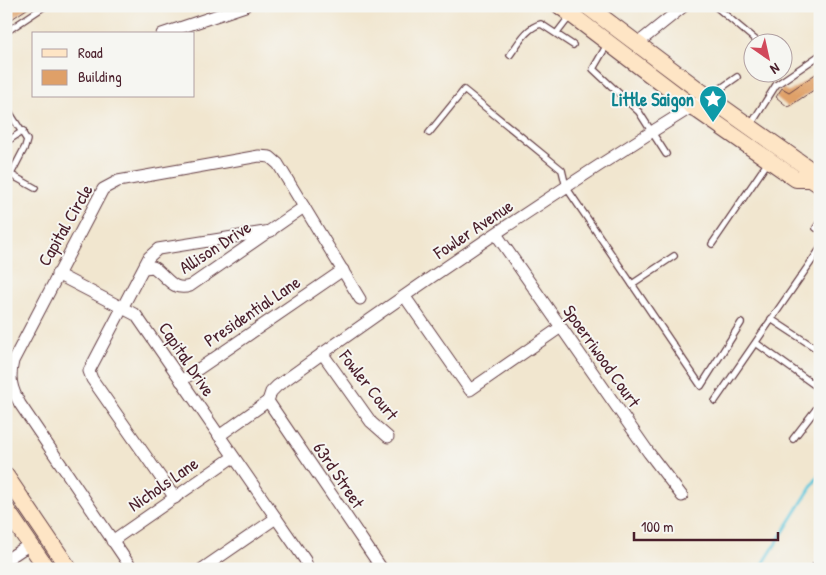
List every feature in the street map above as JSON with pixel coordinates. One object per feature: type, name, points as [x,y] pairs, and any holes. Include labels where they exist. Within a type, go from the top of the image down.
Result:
[{"type":"main road","points":[[587,6],[708,97],[808,168],[816,179]]},
{"type":"main road","points":[[566,10],[693,107],[796,179],[816,179]]},
{"type":"main road","points":[[629,58],[638,43]]},
{"type":"main road","points":[[6,476],[69,569]]},
{"type":"main road","points":[[6,509],[47,569]]},
{"type":"street","points":[[168,32],[245,6]]},
{"type":"street","points":[[638,43],[684,6]]},
{"type":"street","name":"Fowler Avenue","points":[[268,401],[271,392],[277,386],[322,353],[566,186],[652,134],[708,97]]},
{"type":"street","name":"Capital Circle","points":[[132,569],[12,390],[10,376],[13,361],[103,189],[118,181],[259,156],[270,157],[278,164],[360,299]]},
{"type":"street","name":"Allison Drive","points":[[144,268],[153,267],[173,286],[181,289],[190,286],[304,207]]},
{"type":"street","points":[[175,498],[92,379],[90,371],[149,257],[158,249],[271,231]]},
{"type":"street","name":"Spoerriwood Court","points":[[496,234],[649,453],[682,496]]},
{"type":"street","name":"Presidential Lane","points":[[181,380],[343,270]]},
{"type":"street","name":"Capital Drive","points":[[57,274],[122,310],[136,315],[305,560],[308,569]]},
{"type":"street","points":[[405,297],[470,390],[561,327]]},
{"type":"street","name":"Fowler Court","points":[[322,353],[371,422],[388,437]]},
{"type":"street","points":[[219,436],[268,401]]},
{"type":"street","name":"63rd Street","points":[[268,401],[382,569]]},
{"type":"street","name":"Nichols Lane","points":[[112,541],[233,457]]},
{"type":"street","points":[[202,569],[276,518]]},
{"type":"street","points":[[6,560],[30,544]]},
{"type":"lane","points":[[6,32],[45,6]]},
{"type":"lane","points":[[715,6],[746,32]]},
{"type":"lane","points":[[557,33],[566,10]]},
{"type":"lane","points":[[510,55],[523,37],[535,25],[541,24],[573,45]]},
{"type":"lane","points":[[609,43],[593,69],[639,112],[666,154]]},
{"type":"lane","points":[[750,126],[776,86],[820,55]]},
{"type":"lane","points":[[708,97],[737,78]]},
{"type":"lane","points":[[428,133],[464,90],[562,170],[566,186],[701,386],[741,323]]},
{"type":"lane","points":[[6,107],[23,131],[26,140],[25,147],[8,173],[35,188]]},
{"type":"lane","points":[[6,142],[23,131]]},
{"type":"lane","points":[[712,244],[769,160]]},
{"type":"lane","points":[[715,401],[820,249]]},
{"type":"lane","points":[[632,284],[674,256]]},
{"type":"lane","points":[[771,319],[820,351]]},
{"type":"lane","points":[[756,343],[820,389]]},
{"type":"lane","points":[[793,439],[820,404]]},
{"type":"lane","points":[[813,569],[820,561]]},
{"type":"building","points":[[6,6],[31,6],[6,23]]},
{"type":"building","points":[[820,71],[820,86],[788,107],[776,97],[782,88],[789,92]]},
{"type":"waterway","points":[[760,569],[820,473]]},
{"type":"place","name":"Little Saigon","points":[[713,123]]}]
